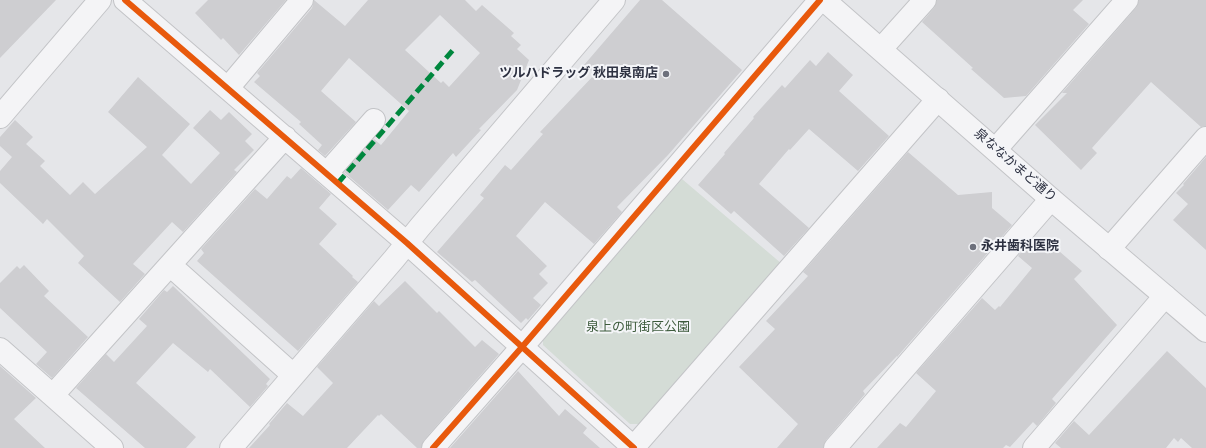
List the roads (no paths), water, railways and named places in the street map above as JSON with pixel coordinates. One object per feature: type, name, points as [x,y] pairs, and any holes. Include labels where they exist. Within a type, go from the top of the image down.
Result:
[{"type":"street","points":[[0,117],[100,0]]},
{"type":"street","points":[[125,0],[407,243],[634,448],[938,99]]},
{"type":"street","points":[[228,88],[302,0]]},
{"type":"street","points":[[231,448],[614,0]]},
{"type":"street","points":[[433,448],[522,347],[820,0]]},
{"type":"street","name":"泉ななかまど通り","points":[[824,0],[996,149],[1051,199],[1206,331]]},
{"type":"street","points":[[881,49],[925,0]]},
{"type":"street","points":[[996,149],[1127,0]]},
{"type":"street","points":[[327,173],[374,120]]},
{"type":"street","points":[[53,395],[285,137]]},
{"type":"street","points":[[1109,248],[1206,138]]},
{"type":"street","points":[[835,448],[1051,199]]},
{"type":"street","points":[[170,265],[294,376]]},
{"type":"street","points":[[1034,448],[1165,296]]},
{"type":"street","points":[[0,349],[112,448]]},
{"type":"place","name":"ツルハドラッグ 秋田泉南店","points":[[666,74]]},
{"type":"place","name":"永井歯科医院","points":[[973,247]]},
{"type":"park label","name":"泉上の町街区公園","points":[[638,328]]}]
